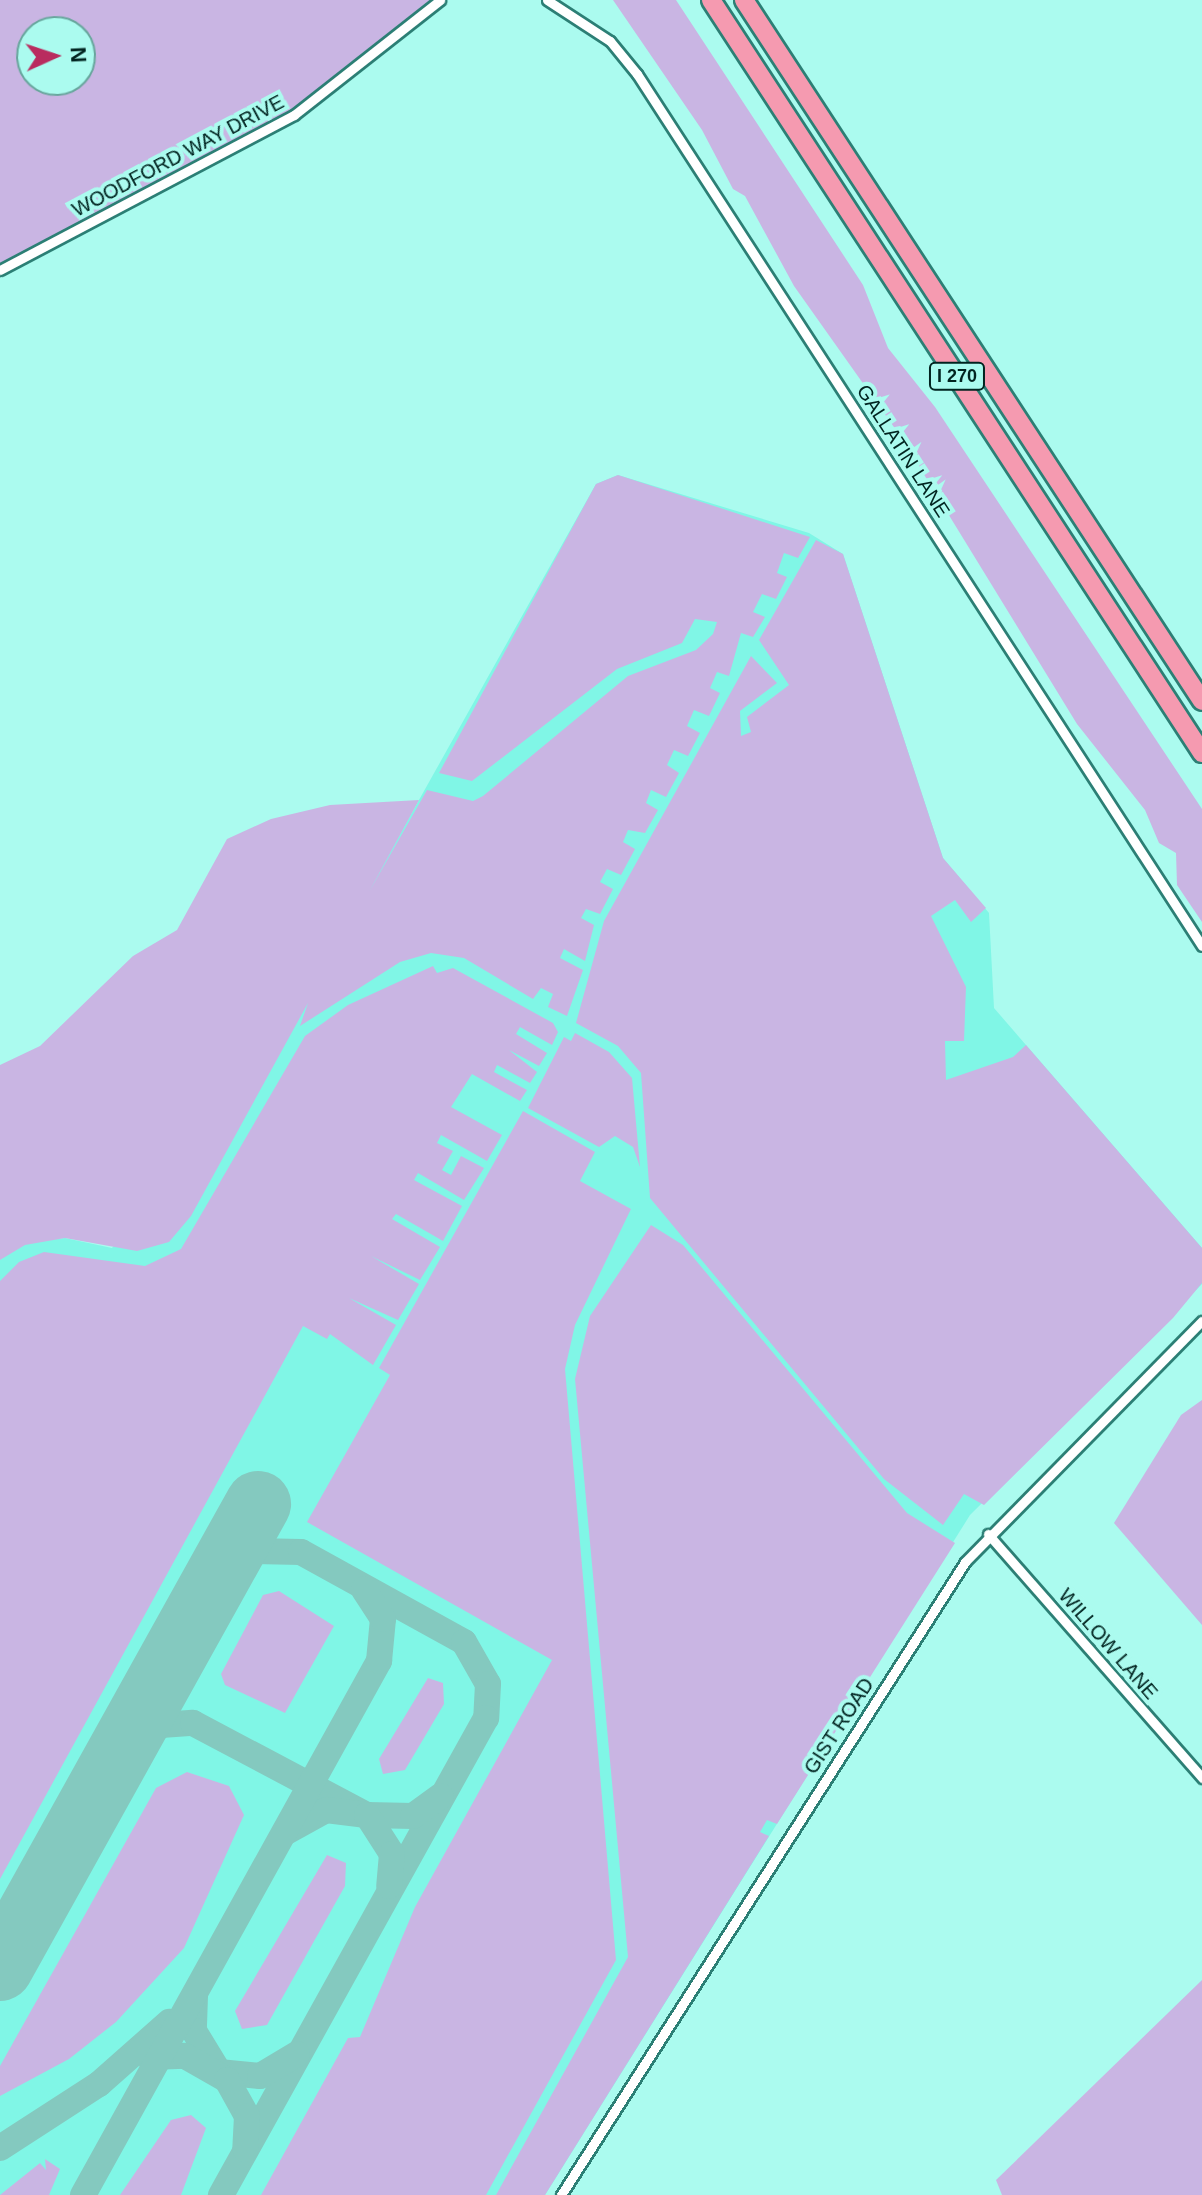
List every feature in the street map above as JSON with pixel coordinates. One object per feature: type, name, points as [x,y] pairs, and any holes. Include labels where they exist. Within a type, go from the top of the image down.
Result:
[{"type":"highway","name":"I 270","points":[[711,0],[1202,753]]},
{"type":"highway","name":"I 270","points":[[744,0],[1202,701]]},
{"type":"street","name":"WOODFORD WAY DRIVE","points":[[0,270],[294,115],[440,0]]},
{"type":"street","name":"GALLATIN LANE","points":[[547,0],[610,41],[637,74],[1202,946]]},
{"type":"street","name":"GIST ROAD","points":[[561,2195],[988,1534],[1202,1321]]},
{"type":"street","name":"WILLOW LANE","points":[[988,1534],[1202,1778]]},
{"type":"shaded area","points":[[0,0],[440,0],[294,115],[0,270]]},
{"type":"shaded area","points":[[613,0],[676,0],[863,285],[888,348],[935,407],[1202,809],[1202,922],[1177,885],[1176,853],[1159,843],[1145,810],[1077,724],[901,437],[794,286],[745,196],[733,189],[702,130]]},
{"type":"shaded area","points":[[618,475],[809,533],[843,554],[943,858],[989,913],[994,1008],[1202,1248],[1202,1284],[970,1515],[545,2195],[0,2195],[0,1259],[21,1243],[65,1238],[112,1248],[331,957],[596,484]]},
{"type":"shaded area","points":[[618,475],[810,537],[798,558],[784,553],[777,573],[787,577],[776,599],[762,594],[753,612],[765,617],[753,637],[741,633],[729,676],[717,672],[710,688],[720,693],[709,716],[694,710],[687,726],[700,733],[688,756],[674,750],[667,765],[679,773],[666,797],[651,790],[646,803],[658,810],[645,833],[628,830],[623,842],[635,849],[621,875],[607,869],[600,882],[613,889],[600,914],[586,909],[581,918],[594,925],[585,961],[564,949],[560,958],[583,970],[567,1016],[548,1007],[553,994],[541,988],[533,999],[464,958],[431,953],[400,962],[300,1026],[308,1003],[191,1216],[169,1242],[137,1251],[65,1238],[25,1245],[0,1260],[0,1065],[40,1046],[133,956],[177,930],[227,839],[271,819],[330,805],[419,800],[369,892],[427,790],[473,801],[483,796],[628,676],[696,650],[713,634],[717,622],[695,619],[682,643],[617,669],[472,781],[439,773],[596,484]]},
{"type":"shaded area","points":[[816,540],[843,554],[943,858],[986,908],[971,922],[955,900],[931,916],[966,987],[964,1041],[945,1041],[946,1080],[1013,1057],[1026,1045],[1202,1248],[1202,1283],[1173,1318],[984,1505],[964,1494],[943,1525],[884,1479],[650,1198],[641,1073],[618,1046],[576,1023],[604,921],[751,656],[777,683],[740,711],[741,736],[751,732],[747,717],[789,685],[759,640]]},
{"type":"shaded area","points":[[433,966],[437,973],[453,968],[553,1023],[558,1032],[552,1045],[520,1027],[516,1034],[547,1053],[539,1066],[509,1050],[537,1072],[530,1083],[497,1065],[494,1072],[527,1090],[520,1101],[472,1074],[451,1107],[502,1135],[487,1161],[441,1135],[437,1143],[453,1151],[442,1170],[451,1175],[461,1156],[484,1168],[464,1200],[418,1173],[414,1180],[462,1206],[443,1241],[396,1214],[392,1219],[440,1247],[420,1280],[371,1256],[419,1284],[398,1320],[349,1298],[396,1325],[373,1365],[330,1334],[327,1339],[303,1326],[0,1879],[0,1281],[19,1262],[44,1252],[145,1266],[181,1249],[305,1036],[348,1005]]},
{"type":"shaded area","points":[[575,1033],[609,1052],[632,1078],[640,1167],[633,1147],[615,1136],[599,1147],[528,1108],[564,1037],[571,1041]]},
{"type":"shaded area","points":[[523,1111],[595,1152],[580,1181],[631,1209],[575,1325],[565,1369],[616,1960],[486,2195],[261,2195],[348,2038],[360,2037],[415,1907],[552,1660],[307,1522],[390,1375],[379,1368]]},
{"type":"shaded area","points":[[651,1225],[683,1245],[907,1513],[955,1543],[777,1824],[767,1820],[760,1832],[769,1836],[545,2195],[496,2195],[628,1957],[575,1379],[590,1316]]},
{"type":"shaded area","points":[[1202,1400],[1202,1625],[1114,1523],[1181,1415]]},
{"type":"shaded area","points":[[279,1591],[334,1626],[285,1713],[225,1685],[221,1674],[263,1595]]},
{"type":"shaded area","points":[[428,1678],[443,1683],[444,1704],[405,1770],[383,1774],[379,1759]]},
{"type":"shaded area","points":[[187,1772],[229,1786],[244,1815],[184,1948],[116,2022],[69,2059],[0,2096],[0,2066],[156,1788]]},
{"type":"shaded area","points":[[327,1855],[346,1863],[345,1886],[267,2025],[242,2029],[235,2011]]},
{"type":"shaded area","points":[[1202,1980],[1202,2195],[1002,2195],[996,2180]]},
{"type":"shaded area","points":[[191,2115],[206,2128],[181,2195],[120,2195],[171,2120]]},
{"type":"shaded area","points":[[45,2159],[60,2169],[49,2195],[0,2195],[40,2163],[46,2170]]},
{"type":"taxiway","points":[[219,1575],[250,1551],[301,1552],[464,1642],[488,1684],[486,1718],[221,2195]]},
{"type":"taxiway","points":[[83,2195],[379,1661],[383,1619],[364,1590]]},
{"type":"taxiway","points":[[116,1760],[161,1725],[193,1723],[367,1815],[413,1816],[441,1796]]},
{"type":"taxiway","points":[[286,1832],[326,1810],[367,1815],[392,1854],[389,1886]]},
{"type":"taxiway","points":[[195,1996],[194,2031],[219,2072],[260,2076],[297,2054]]},
{"type":"taxiway","points":[[0,2148],[99,2084],[169,2022]]},
{"type":"taxiway","points":[[149,2057],[185,2056],[227,2080],[247,2116],[245,2149]]},
{"type":"runway","points":[[0,1968],[258,1504]]}]
